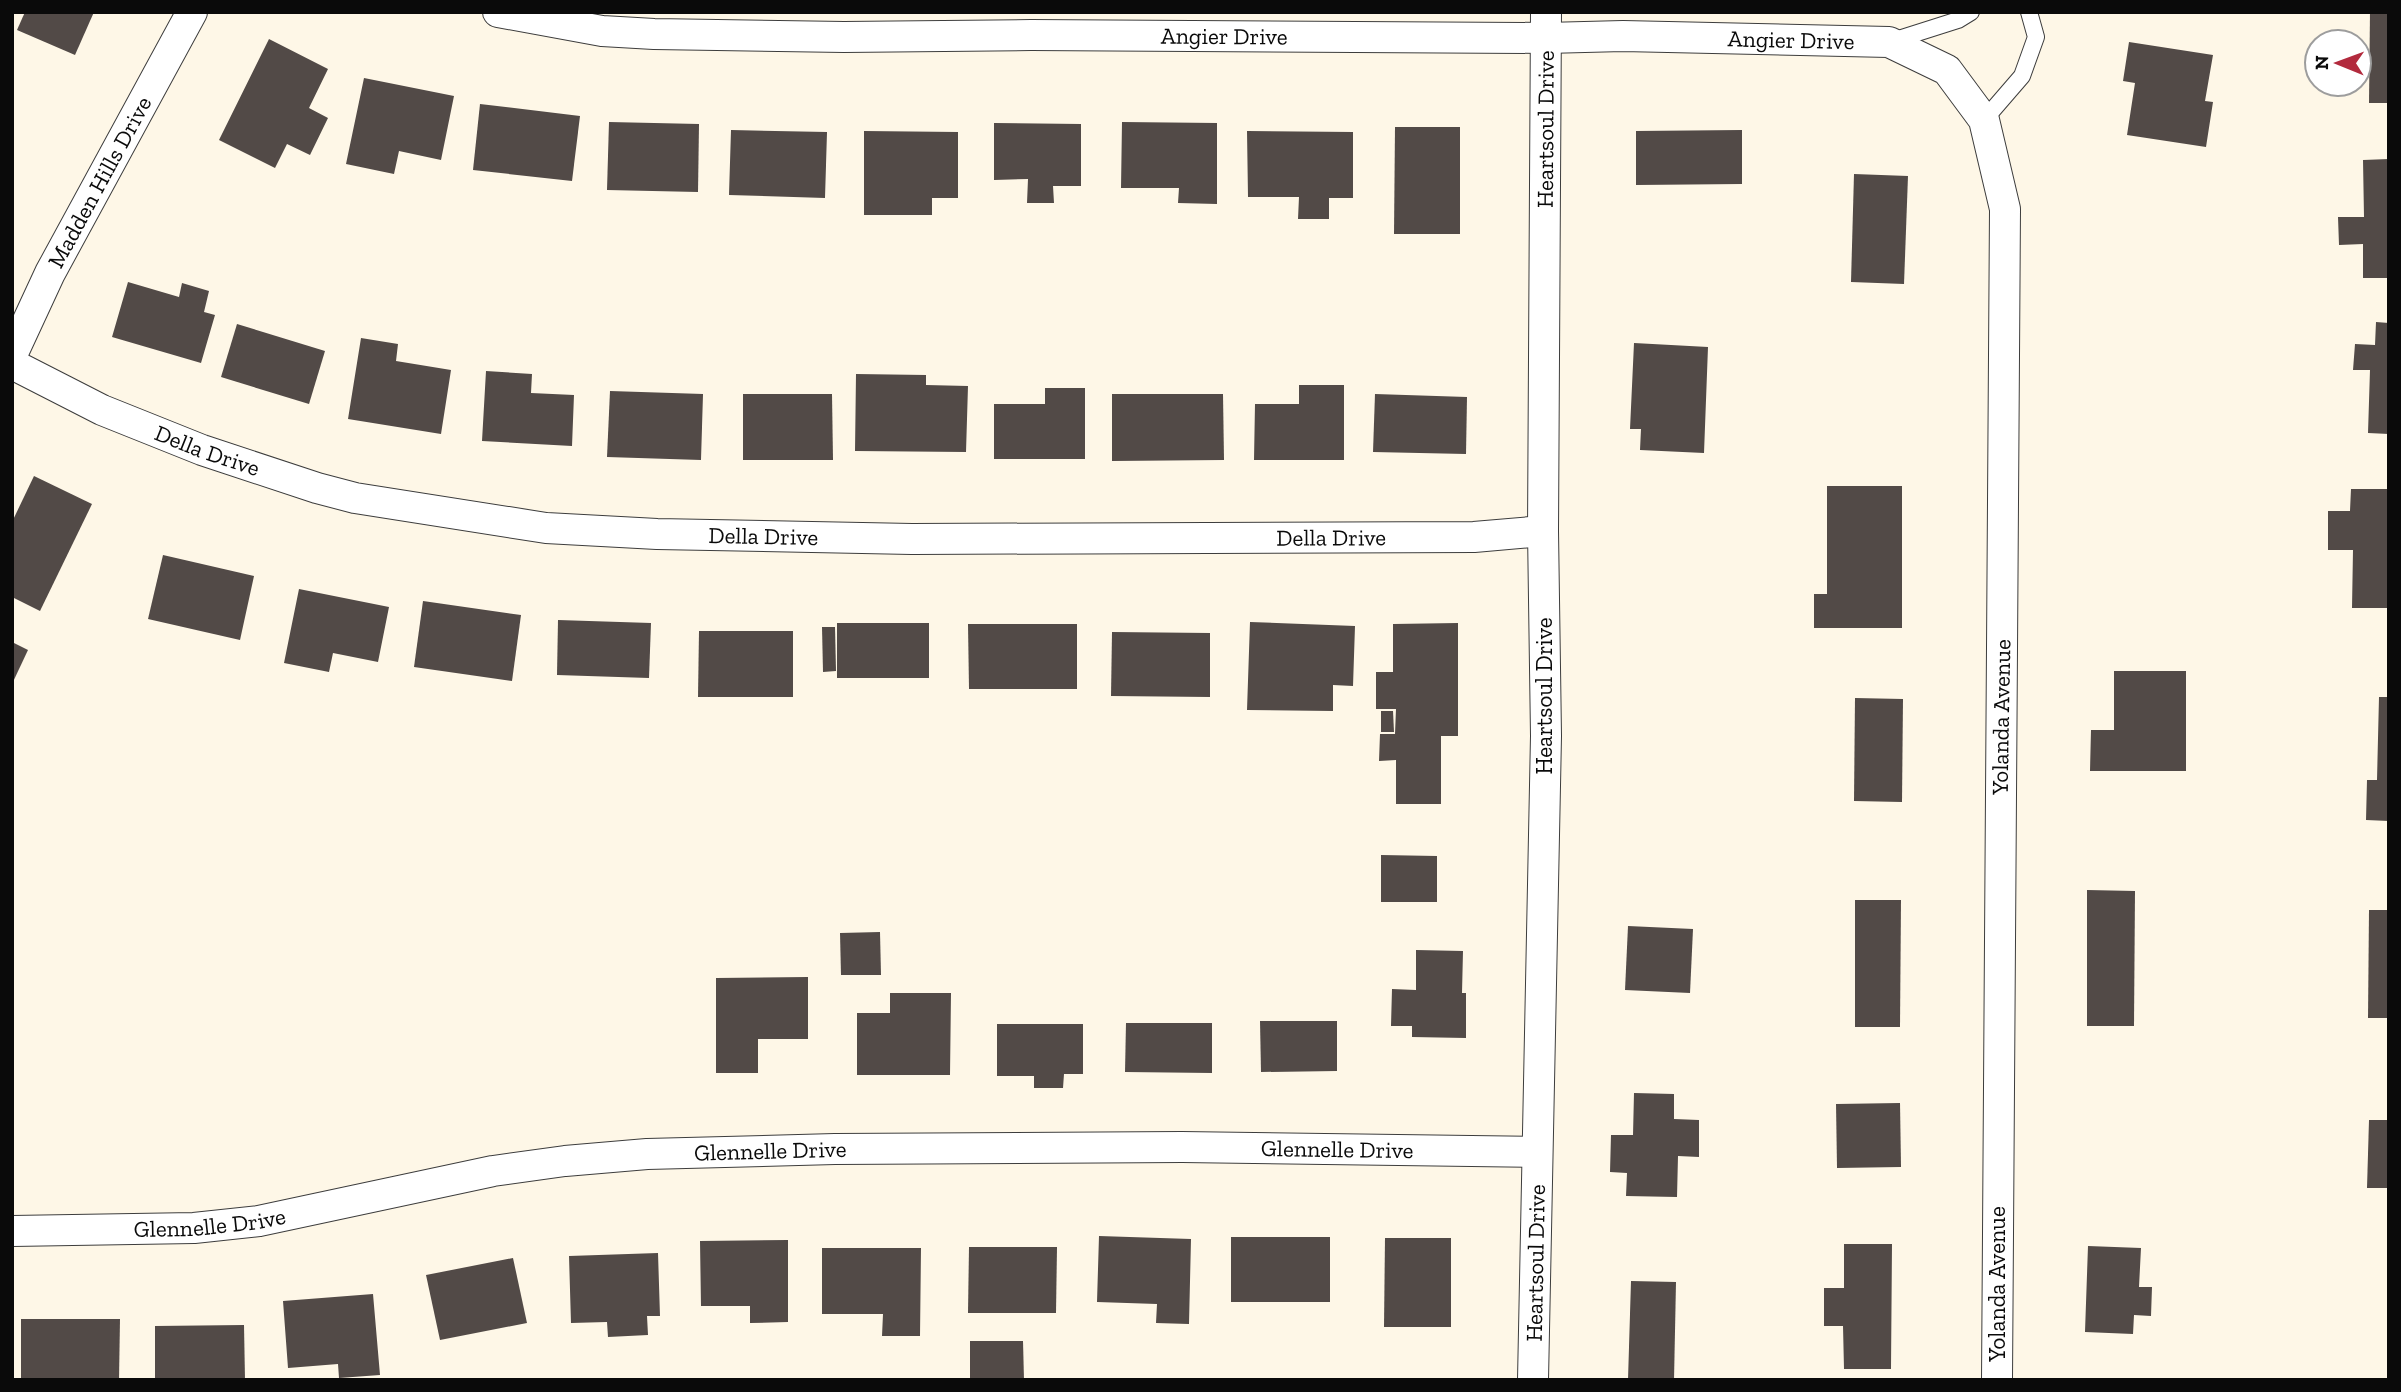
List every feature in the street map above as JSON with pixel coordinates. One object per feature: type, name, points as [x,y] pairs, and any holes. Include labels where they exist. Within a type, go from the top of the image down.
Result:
[{"type":"street","name":"Madden Hills Drive","points":[[12,355],[50,273],[192,12]]},
{"type":"street","name":"Angier Drive","points":[[498,12],[602,31],[844,37],[1546,25],[1623,36],[1889,42],[1947,70]]},
{"type":"street","name":"Heartsoul Drive","points":[[1533,1380],[1546,736],[1543,531],[1546,25]]},
{"type":"street","name":"Yolanda Avenue","points":[[1947,70],[1984,120],[2005,209],[1997,1380]]},
{"type":"street","name":"Della Drive","points":[[12,364],[102,410],[202,450],[317,488],[355,498],[546,528],[657,534],[912,539],[1474,537],[1543,531]]},
{"type":"street","name":"Glennelle Drive","points":[[12,1231],[194,1228],[259,1221],[493,1171],[647,1154],[835,1149],[1182,1147],[1536,1152]]},
{"type":"lane","points":[[1889,42],[1958,20],[1972,12]]},
{"type":"lane","points":[[1984,120],[2022,76],[2036,37],[2029,12]]},
{"type":"building","points":[[25,12],[94,12],[75,55],[17,30]]},
{"type":"building","points":[[2370,12],[2389,12],[2389,103],[2369,103],[2369,98],[2373,98],[2373,28],[2370,28]]},
{"type":"building","points":[[269,39],[328,69],[309,108],[328,118],[310,155],[287,144],[275,168],[219,140]]},
{"type":"building","points":[[2129,42],[2213,55],[2205,101],[2213,102],[2206,147],[2127,135],[2135,83],[2123,81]]},
{"type":"building","points":[[364,78],[454,96],[441,160],[399,151],[394,174],[346,164]]},
{"type":"building","points":[[480,104],[580,116],[572,181],[473,170]]},
{"type":"building","points":[[609,122],[699,124],[698,192],[607,190]]},
{"type":"building","points":[[1122,122],[1217,123],[1217,204],[1178,203],[1179,188],[1121,188]]},
{"type":"building","points":[[994,123],[1081,124],[1081,186],[1053,186],[1054,203],[1027,203],[1028,179],[994,180]]},
{"type":"building","points":[[1395,127],[1460,127],[1460,234],[1394,234]]},
{"type":"building","points":[[731,130],[827,132],[825,198],[729,195]]},
{"type":"building","points":[[1742,130],[1742,184],[1636,185],[1636,131]]},
{"type":"building","points":[[864,131],[958,132],[958,198],[932,198],[932,215],[864,215]]},
{"type":"building","points":[[1247,131],[1353,132],[1353,198],[1329,198],[1329,219],[1298,219],[1299,197],[1248,197]]},
{"type":"building","points":[[2389,159],[2389,278],[2363,278],[2363,244],[2339,245],[2338,217],[2364,217],[2363,160]]},
{"type":"building","points":[[1854,174],[1908,176],[1904,284],[1851,282]]},
{"type":"building","points":[[128,282],[179,297],[182,283],[209,291],[204,312],[215,315],[201,363],[112,337]]},
{"type":"building","points":[[2376,322],[2389,323],[2389,434],[2368,433],[2370,370],[2353,370],[2355,344],[2375,345]]},
{"type":"building","points":[[237,324],[325,351],[309,404],[221,377]]},
{"type":"building","points":[[361,338],[398,344],[396,361],[451,370],[441,434],[348,419]]},
{"type":"building","points":[[1634,343],[1708,347],[1704,453],[1640,450],[1641,429],[1630,429]]},
{"type":"building","points":[[486,371],[532,374],[531,393],[574,395],[572,446],[482,441]]},
{"type":"building","points":[[856,374],[926,375],[926,385],[968,386],[966,452],[855,451]]},
{"type":"building","points":[[1299,385],[1344,385],[1344,460],[1254,460],[1255,404],[1299,404]]},
{"type":"building","points":[[1045,388],[1085,388],[1085,459],[994,459],[994,404],[1045,404]]},
{"type":"building","points":[[610,391],[703,394],[701,460],[607,457]]},
{"type":"building","points":[[743,394],[832,394],[833,460],[743,460]]},
{"type":"building","points":[[1112,394],[1223,394],[1224,460],[1112,461]]},
{"type":"building","points":[[1375,394],[1467,397],[1466,454],[1373,452]]},
{"type":"building","points":[[34,476],[92,504],[40,611],[12,597],[12,522]]},
{"type":"building","points":[[1827,486],[1902,486],[1902,628],[1814,628],[1814,594],[1827,594]]},
{"type":"building","points":[[2351,489],[2389,489],[2389,608],[2352,608],[2353,550],[2328,550],[2328,511],[2350,511]]},
{"type":"building","points":[[163,555],[254,576],[240,640],[148,619]]},
{"type":"building","points":[[299,589],[389,607],[378,662],[333,653],[329,672],[284,663]]},
{"type":"building","points":[[423,601],[521,615],[512,681],[414,667]]},
{"type":"building","points":[[558,620],[651,623],[649,678],[557,675]]},
{"type":"building","points":[[1250,622],[1355,626],[1353,686],[1333,685],[1333,711],[1247,710]]},
{"type":"building","points":[[837,623],[929,623],[929,678],[837,678]]},
{"type":"building","points":[[1458,623],[1458,736],[1441,736],[1441,804],[1396,804],[1396,760],[1379,761],[1380,734],[1395,734],[1396,709],[1376,709],[1376,672],[1393,672],[1393,624]]},
{"type":"building","points":[[968,624],[1077,624],[1077,689],[969,689]]},
{"type":"building","points":[[822,627],[835,627],[836,671],[823,672]]},
{"type":"building","points":[[699,631],[793,631],[793,697],[698,697]]},
{"type":"building","points":[[1112,632],[1210,633],[1210,697],[1111,696]]},
{"type":"building","points":[[12,642],[28,650],[12,684]]},
{"type":"building","points":[[2114,671],[2186,671],[2186,771],[2090,771],[2091,730],[2114,730]]},
{"type":"building","points":[[2379,697],[2389,697],[2389,821],[2366,820],[2367,780],[2377,780]]},
{"type":"building","points":[[1855,698],[1903,699],[1902,802],[1854,801]]},
{"type":"building","points":[[1381,711],[1393,711],[1394,732],[1381,732]]},
{"type":"building","points":[[1381,855],[1437,856],[1437,902],[1381,902]]},
{"type":"building","points":[[2087,890],[2135,891],[2134,1026],[2087,1026]]},
{"type":"building","points":[[1855,900],[1901,900],[1900,1027],[1855,1027]]},
{"type":"building","points":[[2369,910],[2389,910],[2389,1018],[2368,1018]]},
{"type":"building","points":[[1628,926],[1693,929],[1690,993],[1625,990]]},
{"type":"building","points":[[880,932],[881,975],[841,975],[840,933]]},
{"type":"building","points":[[1416,950],[1463,951],[1462,993],[1466,993],[1466,1038],[1412,1037],[1412,1026],[1391,1026],[1392,989],[1416,990]]},
{"type":"building","points":[[808,977],[808,1039],[758,1039],[758,1073],[716,1073],[716,978]]},
{"type":"building","points":[[890,993],[951,993],[950,1075],[857,1075],[857,1013],[890,1013]]},
{"type":"building","points":[[1260,1021],[1337,1021],[1337,1071],[1261,1072]]},
{"type":"building","points":[[1126,1023],[1212,1023],[1212,1073],[1125,1072]]},
{"type":"building","points":[[997,1024],[1083,1024],[1083,1074],[1064,1074],[1063,1088],[1034,1088],[1034,1076],[997,1076]]},
{"type":"building","points":[[1634,1093],[1674,1094],[1674,1119],[1699,1120],[1699,1157],[1678,1156],[1677,1197],[1626,1196],[1627,1173],[1610,1172],[1611,1135],[1633,1135]]},
{"type":"building","points":[[1900,1103],[1901,1167],[1837,1168],[1836,1104]]},
{"type":"building","points":[[2369,1120],[2389,1120],[2389,1188],[2367,1188]]},
{"type":"building","points":[[1099,1236],[1191,1239],[1189,1324],[1156,1323],[1157,1304],[1097,1302]]},
{"type":"building","points":[[1231,1237],[1330,1237],[1330,1302],[1231,1302]]},
{"type":"building","points":[[1385,1238],[1451,1238],[1451,1327],[1384,1327]]},
{"type":"building","points":[[788,1240],[788,1322],[750,1323],[750,1306],[701,1306],[700,1241]]},
{"type":"building","points":[[1844,1244],[1892,1244],[1891,1369],[1844,1369],[1843,1326],[1824,1326],[1824,1288],[1844,1288]]},
{"type":"building","points":[[2088,1246],[2141,1248],[2139,1287],[2152,1287],[2151,1316],[2134,1315],[2133,1334],[2085,1332]]},
{"type":"building","points":[[969,1247],[1057,1247],[1056,1313],[968,1313]]},
{"type":"building","points":[[822,1248],[921,1248],[920,1336],[882,1336],[883,1314],[822,1314]]},
{"type":"building","points":[[658,1253],[660,1316],[647,1316],[648,1335],[608,1337],[607,1322],[571,1323],[569,1256]]},
{"type":"building","points":[[513,1258],[527,1323],[440,1340],[426,1275]]},
{"type":"building","points":[[1631,1281],[1676,1282],[1674,1380],[1628,1380]]},
{"type":"building","points":[[373,1294],[380,1375],[339,1378],[338,1364],[288,1368],[283,1301]]},
{"type":"building","points":[[21,1319],[120,1319],[119,1380],[21,1380]]},
{"type":"building","points":[[244,1325],[245,1380],[155,1380],[155,1326]]},
{"type":"building","points":[[970,1341],[1023,1341],[1024,1380],[970,1380]]}]
